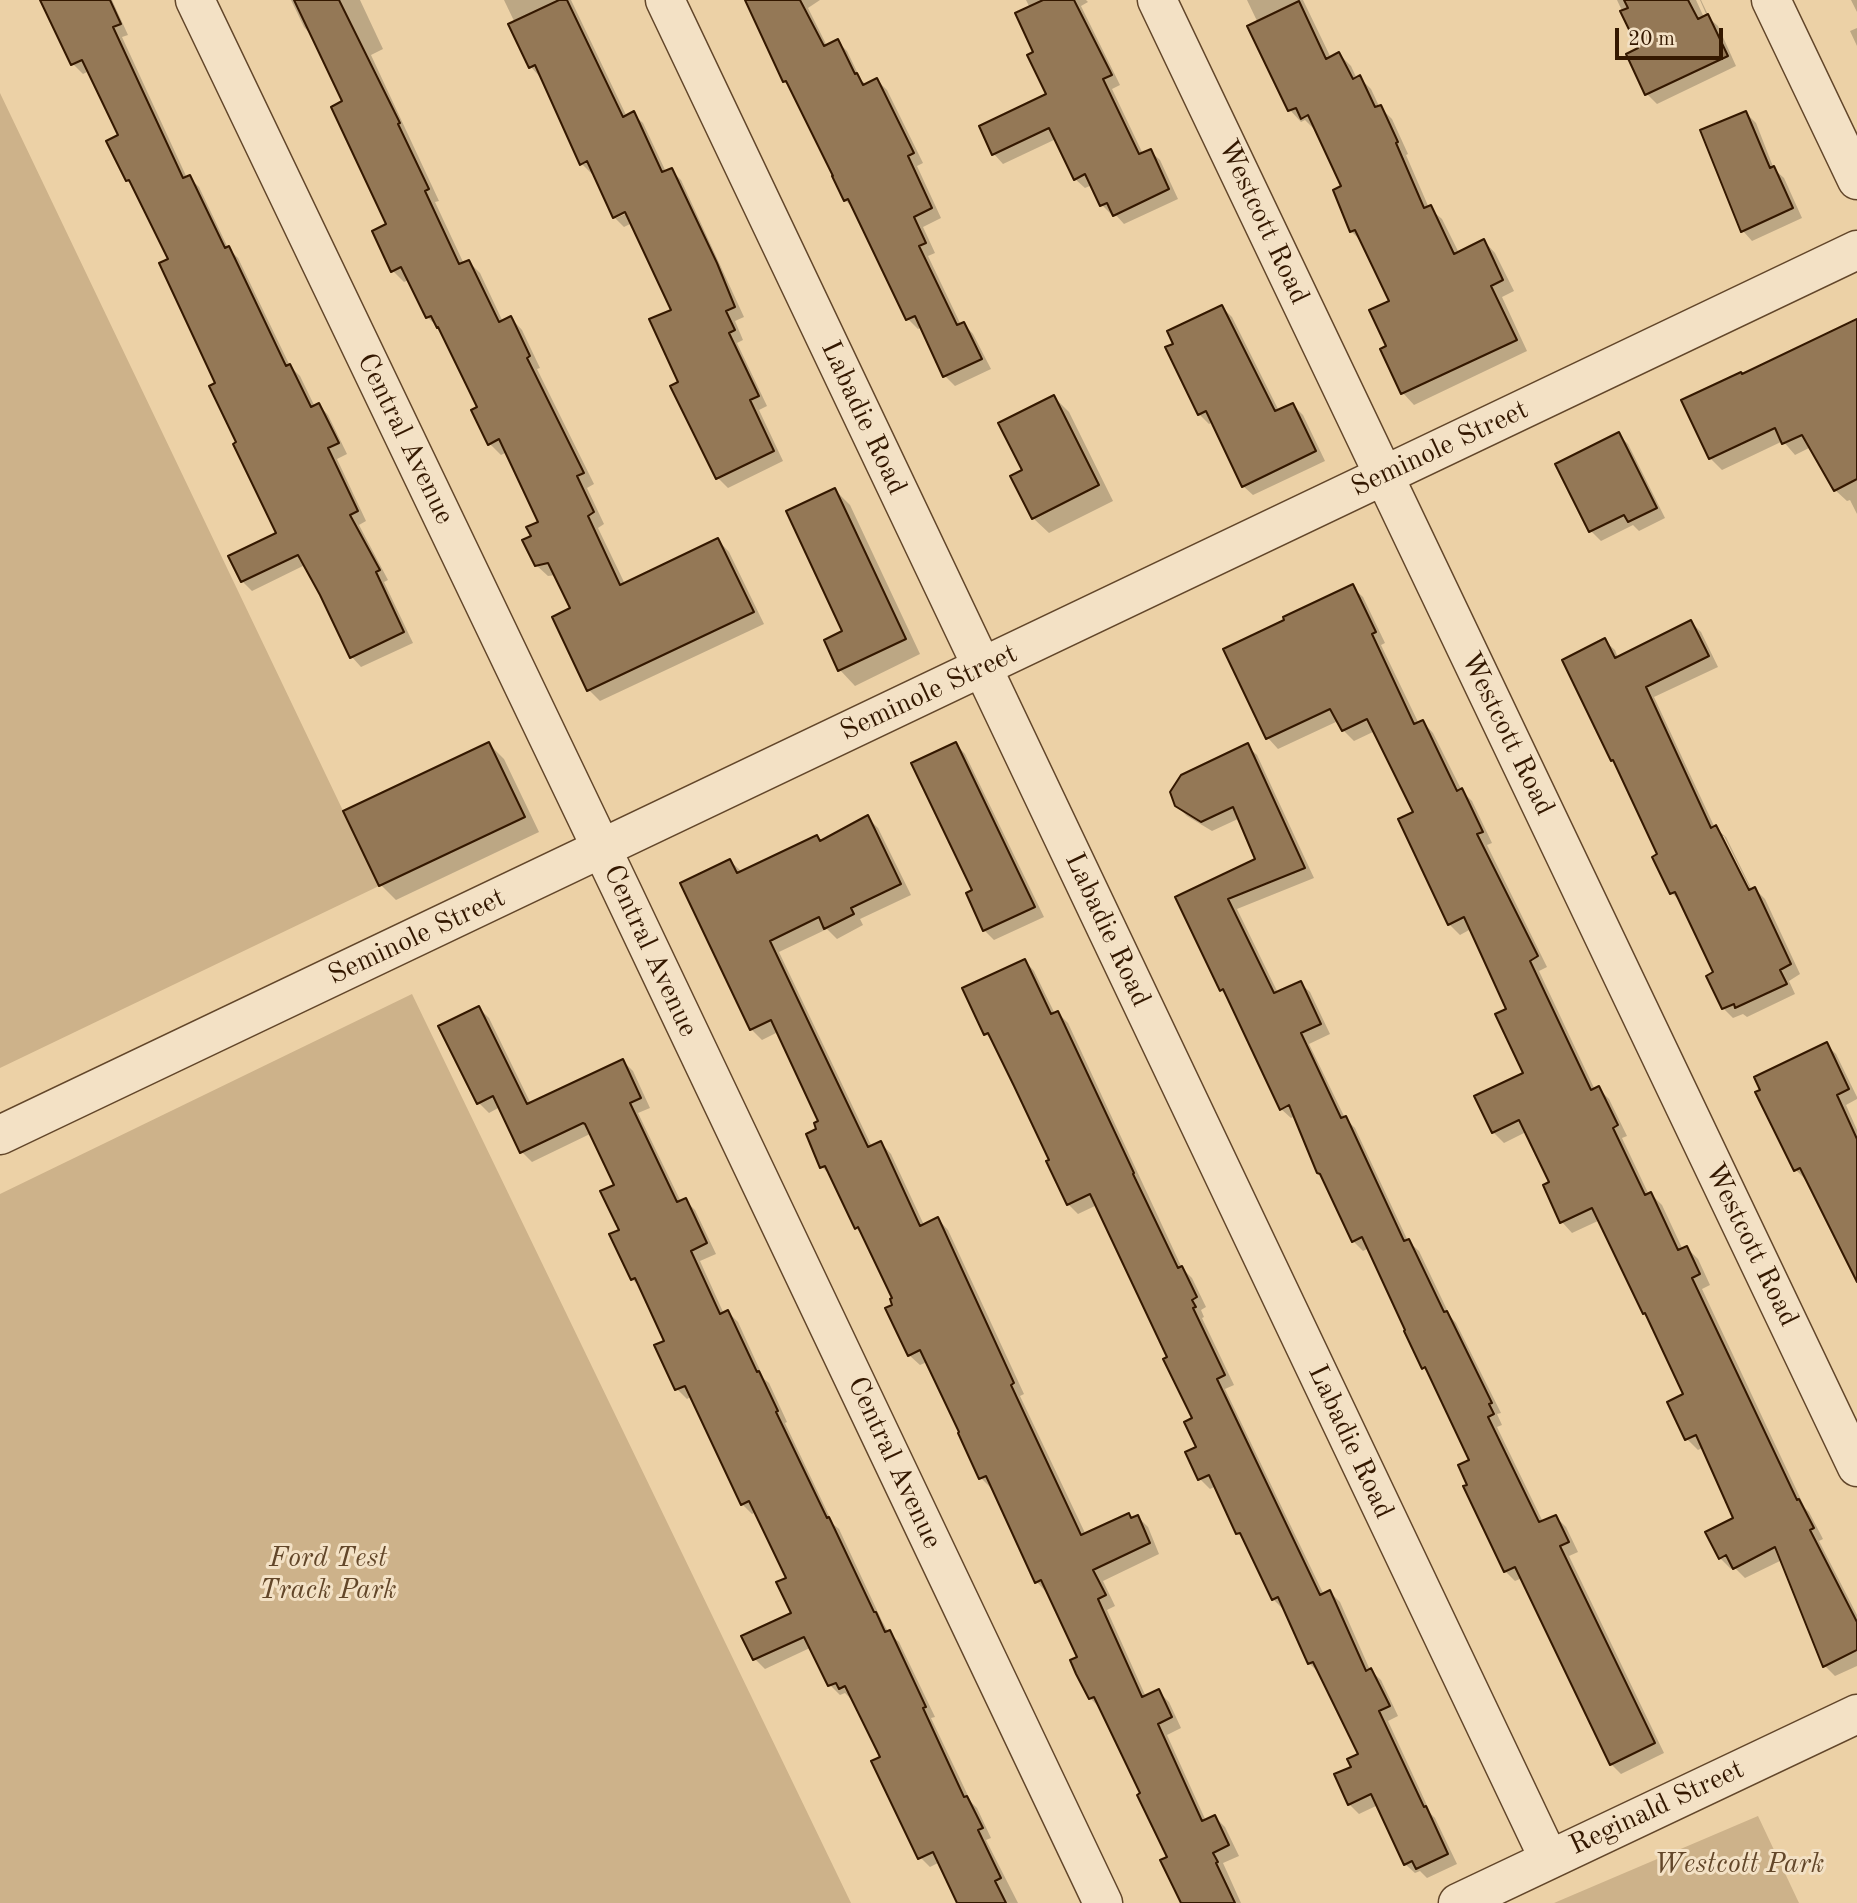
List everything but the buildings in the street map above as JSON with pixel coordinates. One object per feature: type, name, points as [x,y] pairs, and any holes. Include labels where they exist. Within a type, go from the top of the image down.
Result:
[{"type":"street","name":"Central Avenue","points":[[195,0],[1103,1903]]},
{"type":"street","name":"Labadie Road","points":[[665,0],[1549,1859]]},
{"type":"street","name":"Westcott Road","points":[[1157,0],[1857,1467]]},
{"type":"street","points":[[1771,0],[1857,180]]},
{"type":"street","name":"Seminole Street","points":[[0,1135],[1857,250]]},
{"type":"street","name":"Reginald Street","points":[[1458,1903],[1857,1714]]},
{"type":"green space","points":[[0,93],[379,886],[0,1068]]},
{"type":"green space","name":"Ford Test Track Park","points":[[412,994],[851,1903],[0,1903],[0,1194]]},
{"type":"green space","name":"Westcott Park","points":[[1758,1816],[1799,1903],[1554,1903]]}]
